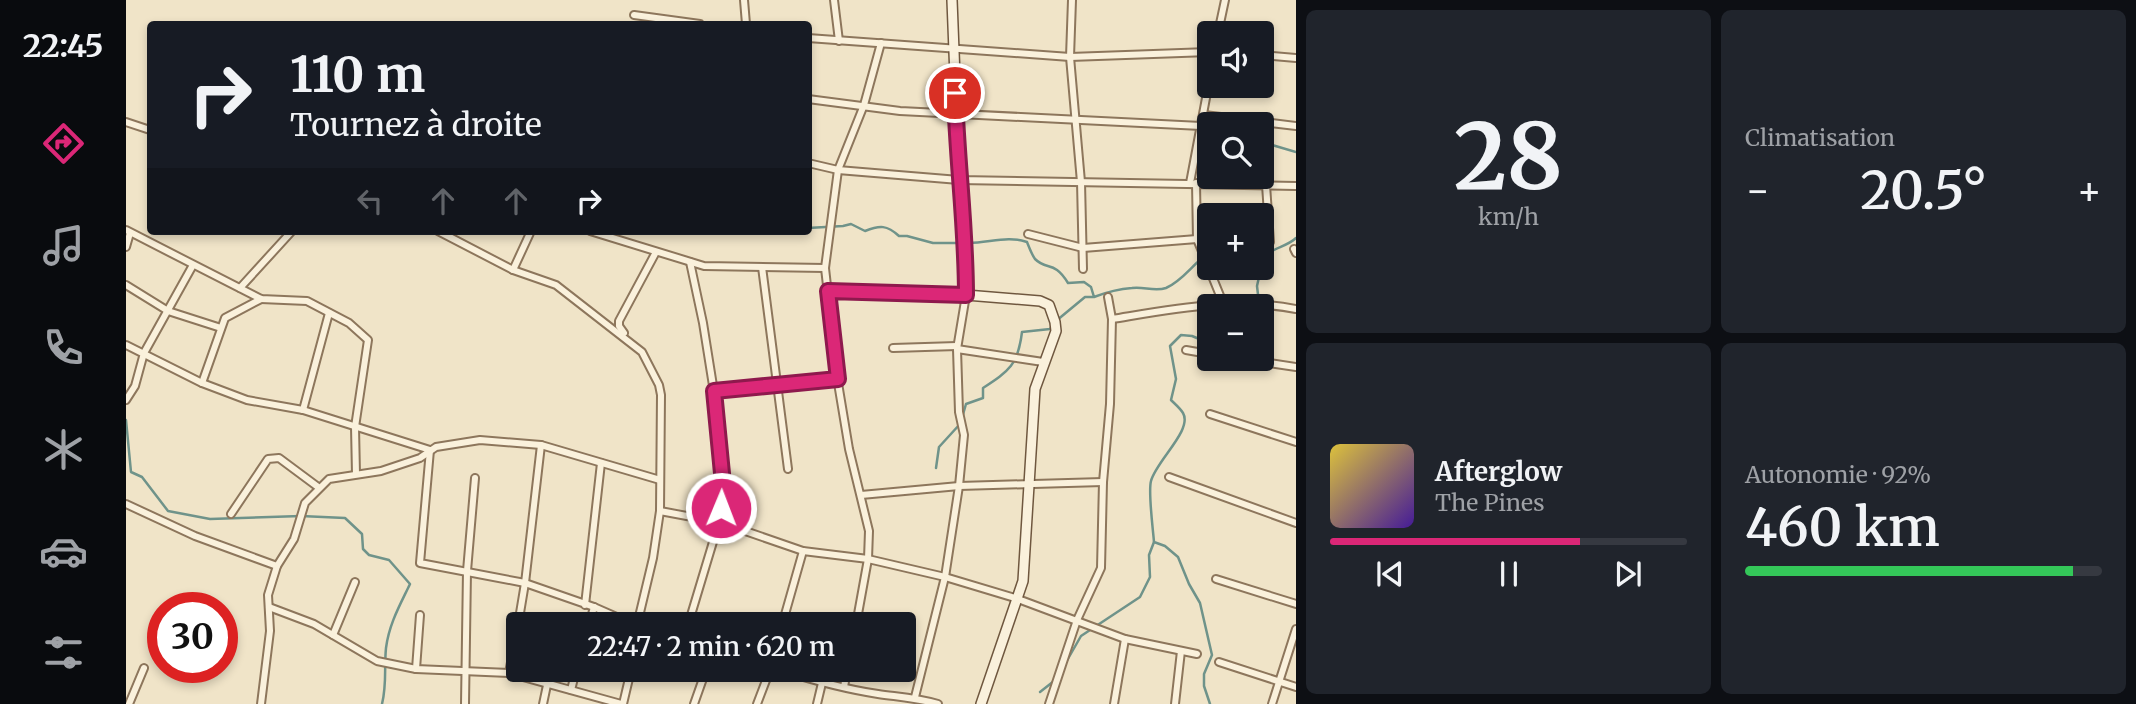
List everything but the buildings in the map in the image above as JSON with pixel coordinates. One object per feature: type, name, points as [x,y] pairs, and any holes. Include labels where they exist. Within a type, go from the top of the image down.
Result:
[{"type":"street","points":[[744,0],[746,21]]},
{"type":"street","points":[[834,0],[839,41]]},
{"type":"street","points":[[915,697],[945,577],[964,435],[959,412],[957,347],[966,295],[965,242],[959,180],[952,0]]},
{"type":"street","points":[[1072,0],[1070,57],[1081,182],[1083,269]]},
{"type":"street","points":[[1221,21],[1225,0]]},
{"type":"street","points":[[634,15],[678,21]]},
{"type":"street","points":[[812,38],[1070,57],[1197,52]]},
{"type":"street","points":[[858,612],[868,559],[869,531],[849,449],[825,268],[838,170],[864,106],[881,43]]},
{"type":"street","points":[[1274,56],[1296,58]]},
{"type":"street","points":[[812,100],[956,115],[1197,126]]},
{"type":"street","points":[[126,122],[147,129]]},
{"type":"street","points":[[1274,123],[1296,126]]},
{"type":"street","points":[[1028,234],[1083,248],[1197,239],[1193,183],[1197,154]]},
{"type":"street","points":[[812,164],[838,170],[959,180],[1197,183]]},
{"type":"street","points":[[1274,185],[1296,186]]},
{"type":"street","points":[[126,247],[128,232],[261,299],[307,301],[349,323],[368,340],[355,427],[356,474]]},
{"type":"street","points":[[240,288],[288,235]]},
{"type":"street","points":[[446,235],[513,270],[556,285],[642,352],[659,384],[660,511],[653,558],[639,612]]},
{"type":"street","points":[[513,270],[529,235]]},
{"type":"street","points":[[603,235],[704,266],[825,268]]},
{"type":"street","points":[[629,340],[619,327],[619,321],[656,252]]},
{"type":"street","points":[[690,262],[714,391],[724,494],[719,522],[692,612]]},
{"type":"street","points":[[126,400],[135,386],[144,353],[193,265]]},
{"type":"street","points":[[762,267],[789,469]]},
{"type":"street","points":[[126,285],[169,311],[222,328]]},
{"type":"street","points":[[828,291],[966,295],[1040,301],[1049,305],[1056,331],[1035,389],[1023,580],[981,704]]},
{"type":"street","points":[[1049,704],[1077,620],[1101,568],[1103,482],[1110,404],[1112,319],[1108,297]]},
{"type":"street","points":[[202,383],[225,318],[261,299]]},
{"type":"street","points":[[1274,305],[1296,309]]},
{"type":"street","points":[[1112,319],[1197,307]]},
{"type":"street","points":[[303,410],[329,313]]},
{"type":"street","points":[[126,345],[202,383],[247,400],[303,410],[430,450]]},
{"type":"street","points":[[893,348],[957,347],[1044,362]]},
{"type":"street","points":[[1186,350],[1197,352]]},
{"type":"street","points":[[1274,364],[1296,367]]},
{"type":"street","points":[[714,391],[838,379]]},
{"type":"street","points":[[1210,414],[1296,442]]},
{"type":"street","points":[[261,704],[270,631],[268,596],[276,566],[294,539],[305,503],[318,487],[329,479],[381,471],[420,458],[430,450],[480,440],[541,445],[660,480]]},
{"type":"street","points":[[520,612],[541,445]]},
{"type":"street","points":[[430,450],[419,564],[526,583],[606,612]]},
{"type":"street","points":[[231,513],[268,459],[279,458],[318,487]]},
{"type":"street","points":[[585,604],[601,463]]},
{"type":"street","points":[[1169,477],[1296,523]]},
{"type":"street","points":[[465,704],[467,571],[475,478]]},
{"type":"street","points":[[861,495],[959,486],[1103,482]]},
{"type":"street","points":[[126,504],[195,536],[276,566]]},
{"type":"street","points":[[660,511],[719,522],[803,551],[868,559],[945,577],[1018,599],[1125,639],[1197,654]]},
{"type":"street","points":[[786,612],[803,551]]},
{"type":"street","points":[[1216,579],[1296,604]]},
{"type":"street","points":[[333,635],[355,582]]},
{"type":"street","points":[[269,607],[314,624],[377,661],[416,669],[506,673]]},
{"type":"street","points":[[593,612],[594,607]]},
{"type":"street","points":[[416,669],[420,615]]},
{"type":"street","points":[[1272,704],[1296,629]]},
{"type":"street","points":[[1114,704],[1125,639]]},
{"type":"street","points":[[1175,704],[1181,651]]},
{"type":"street","points":[[1219,662],[1296,687]]},
{"type":"street","points":[[129,704],[144,668]]},
{"type":"street","points":[[538,682],[622,704],[628,682]]},
{"type":"street","points":[[570,690],[572,682]]},
{"type":"street","points":[[694,704],[702,682]]},
{"type":"street","points":[[757,704],[765,682]]},
{"type":"street","points":[[819,682],[879,694],[915,697],[938,704]]},
{"type":"street","points":[[844,687],[845,682]]},
{"type":"street","points":[[817,704],[822,683]]},
{"type":"street","points":[[543,704],[547,685]]},
{"type":"street","points":[[878,704],[879,694]]},
{"type":"waterway","points":[[1274,146],[1296,152]]},
{"type":"waterway","points":[[812,228],[851,224],[865,231],[883,227],[899,236],[933,243],[962,243]]},
{"type":"waterway","points":[[1274,250],[1296,238]]},
{"type":"waterway","points":[[969,243],[1006,239],[1027,242],[1039,263],[1055,268],[1068,283],[1084,282],[1091,287],[1094,297],[1127,288],[1166,288],[1197,263]]},
{"type":"waterway","points":[[1258,280],[1258,294]]},
{"type":"waterway","points":[[1056,321],[1085,297],[1093,297]]},
{"type":"waterway","points":[[962,418],[966,404],[983,398],[983,388],[1011,366],[1018,352],[1022,332],[1050,329],[1052,326]]},
{"type":"waterway","points":[[1197,338],[1181,335],[1170,346],[1176,379],[1171,400],[1182,411],[1185,420],[1179,437],[1154,473],[1150,493],[1154,542],[1165,546],[1178,557],[1200,603],[1212,655],[1204,674],[1204,686],[1210,704]]},
{"type":"waterway","points":[[126,420],[131,472],[142,477],[168,511],[210,519],[301,516],[345,518],[362,534],[363,549],[369,555],[389,560],[410,584],[387,639],[382,704]]},
{"type":"waterway","points":[[936,468],[939,447],[960,424]]},
{"type":"waterway","points":[[1065,664],[1081,636],[1140,597],[1150,577],[1149,555],[1154,542]]},
{"type":"waterway","points":[[1040,692],[1054,681]]},
{"type":"route","points":[[721,508],[724,494],[714,391],[838,379],[828,291],[966,295],[965,234],[959,180],[955,93]]}]
